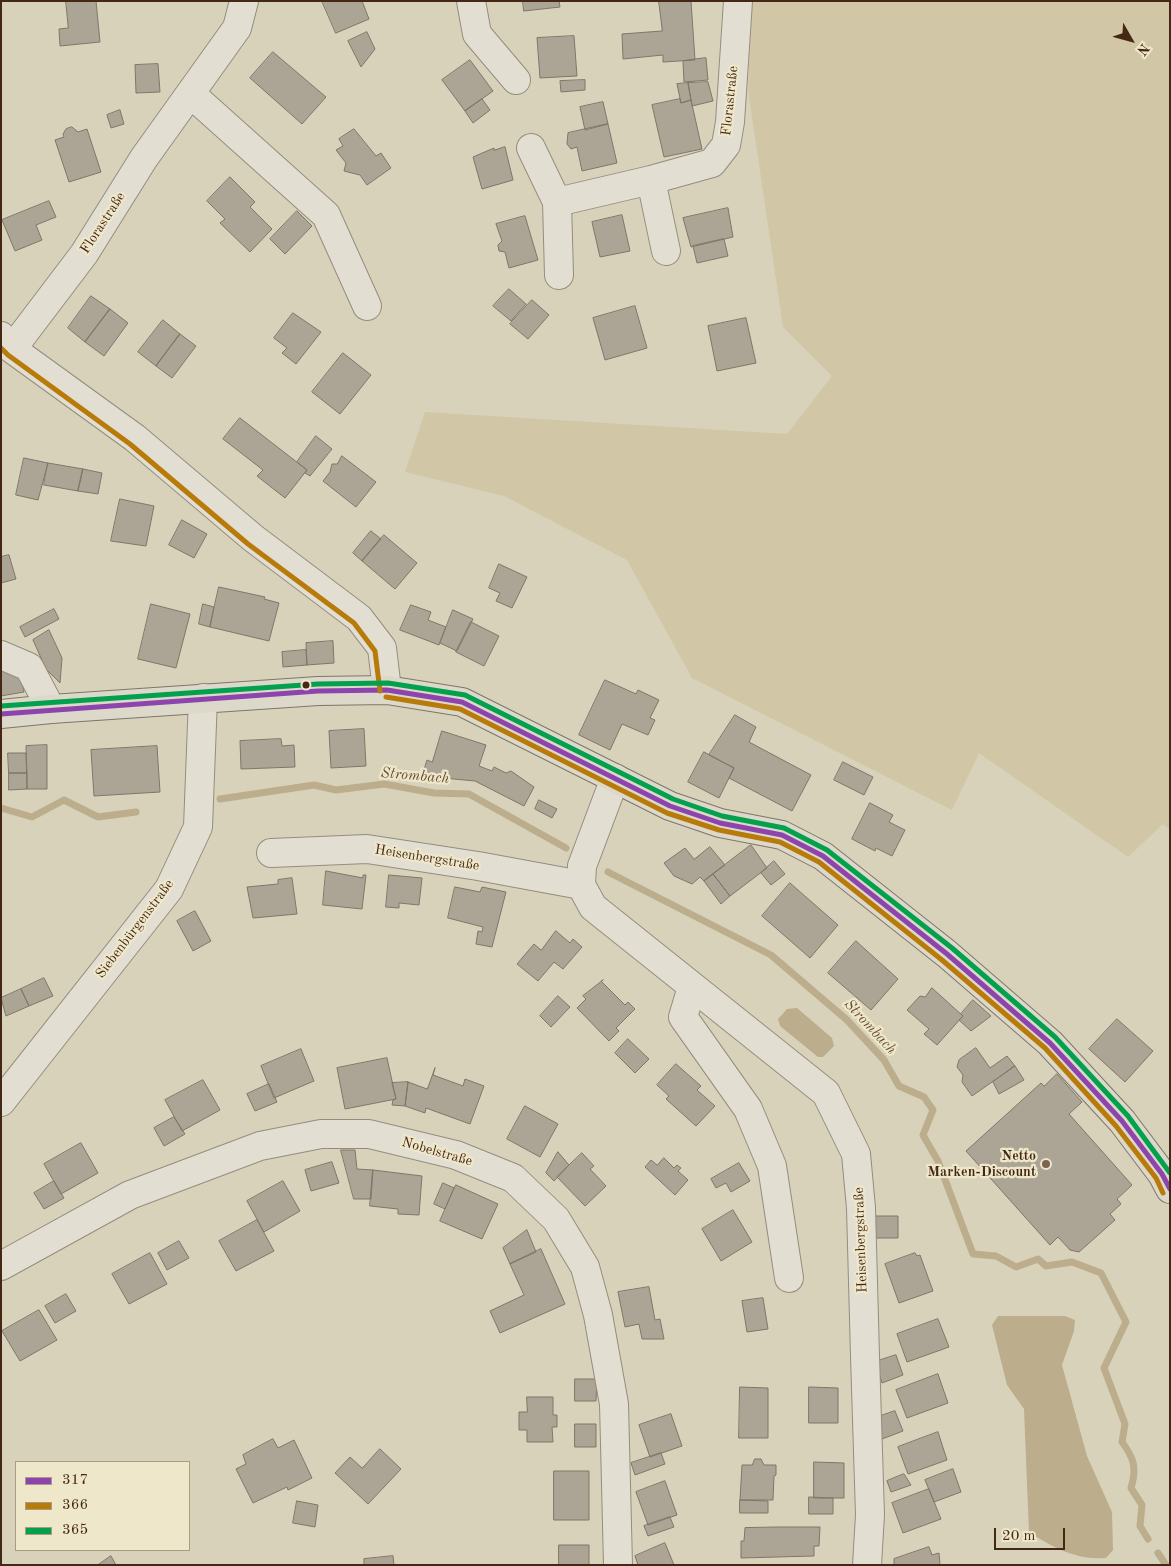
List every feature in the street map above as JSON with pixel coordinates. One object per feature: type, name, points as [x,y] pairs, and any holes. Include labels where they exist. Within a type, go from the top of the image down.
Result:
[{"type":"main road","points":[[1,714],[318,691],[388,690],[462,702],[670,806],[720,823],[782,835],[823,856],[947,954],[1050,1043],[1122,1121],[1162,1174],[1170,1189]]},
{"type":"street","name":"Florastraße","points":[[7,343],[84,254],[144,158],[237,28],[244,1]]},
{"type":"street","points":[[471,1],[477,34],[516,80]]},
{"type":"street","name":"Florastraße","points":[[556,202],[651,180],[712,163],[726,146],[730,122],[738,1]]},
{"type":"street","points":[[191,94],[326,215],[367,306]]},
{"type":"street","points":[[531,148],[556,202],[559,275]]},
{"type":"street","points":[[651,180],[666,250]]},
{"type":"street","points":[[7,343],[135,438],[253,538],[359,618],[382,648],[388,690]]},
{"type":"street","points":[[1,655],[29,667],[51,709]]},
{"type":"street","name":"Siebenbürgenstraße","points":[[1,1102],[169,888],[198,827],[203,698]]},
{"type":"street","points":[[581,885],[582,866],[615,778]]},
{"type":"street","name":"Heisenbergstraße","points":[[271,853],[367,849],[478,866],[581,885],[593,907],[826,1093],[856,1154],[861,1208],[870,1515],[867,1565]]},
{"type":"street","points":[[692,987],[683,1017],[748,1109],[772,1166],[790,1278]]},
{"type":"street","name":"Nobelstraße","points":[[1,1266],[130,1196],[260,1146],[321,1134],[369,1134],[456,1154],[513,1178],[556,1219],[585,1267],[598,1315],[614,1404],[618,1565]]},
{"type":"shaded area","points":[[752,1],[1170,1],[1170,830],[1163,824],[1128,857],[979,753],[952,810],[692,678],[627,560],[504,496],[405,472],[425,412],[787,434],[832,376],[783,327],[748,90]]},
{"type":"shaded area","points":[[797,1008],[832,1038],[834,1046],[823,1057],[818,1057],[780,1026],[778,1019],[787,1009]]},
{"type":"shaded area","points":[[998,1316],[1065,1316],[1075,1320],[1074,1331],[1062,1365],[1087,1456],[1112,1512],[1113,1550],[1106,1558],[1084,1557],[1065,1552],[1029,1532],[1024,1409],[1007,1385],[992,1325]]},
{"type":"building","points":[[66,1],[96,1],[100,42],[60,46],[59,29],[68,28]]},
{"type":"building","points":[[322,1],[362,1],[369,19],[336,33]]},
{"type":"building","points":[[523,1],[559,1],[560,7],[524,11]]},
{"type":"building","points":[[659,1],[691,1],[695,60],[663,62],[663,55],[623,59],[622,34],[662,31]]},
{"type":"building","points":[[367,32],[375,49],[361,67],[348,41]]},
{"type":"building","points":[[574,36],[577,76],[540,78],[537,38]]},
{"type":"building","points":[[273,52],[326,97],[302,124],[250,78]]},
{"type":"building","points":[[706,58],[708,80],[684,82],[683,61]]},
{"type":"building","points":[[470,60],[493,91],[465,111],[442,80]]},
{"type":"building","points":[[158,64],[160,92],[136,93],[135,65]]},
{"type":"building","points":[[585,80],[585,90],[561,92],[560,81]]},
{"type":"building","points":[[708,82],[713,101],[692,106],[688,83]]},
{"type":"building","points":[[688,83],[691,100],[681,103],[677,84]]},
{"type":"building","points":[[482,99],[490,110],[473,123],[465,111]]},
{"type":"building","points":[[680,99],[681,103],[691,100],[702,149],[664,157],[652,105]]},
{"type":"building","points":[[603,102],[608,124],[585,130],[580,107]]},
{"type":"building","points":[[120,110],[124,124],[111,128],[107,115]]},
{"type":"building","points":[[608,124],[617,163],[582,171],[577,147],[571,149],[567,144],[568,133]]},
{"type":"building","points":[[72,127],[78,132],[87,129],[101,172],[69,182],[55,140],[64,137],[63,134],[66,129]]},
{"type":"building","points":[[354,129],[376,156],[381,153],[391,168],[367,185],[360,175],[344,171],[346,163],[336,150],[343,146],[339,139]]},
{"type":"building","points":[[505,147],[513,180],[482,189],[473,157],[494,148],[494,150]]},
{"type":"building","points":[[230,177],[255,202],[250,207],[272,229],[250,252],[220,223],[225,219],[207,201]]},
{"type":"building","points":[[49,201],[56,217],[36,225],[42,240],[15,251],[2,220]]},
{"type":"building","points":[[728,208],[733,237],[691,247],[683,218]]},
{"type":"building","points":[[297,211],[312,226],[285,254],[270,239]]},
{"type":"building","points":[[622,215],[630,251],[600,257],[592,222]]},
{"type":"building","points":[[525,216],[538,260],[509,268],[505,252],[499,251],[498,245],[502,241],[496,224]]},
{"type":"building","points":[[724,239],[728,256],[697,263],[693,246]]},
{"type":"building","points":[[509,289],[526,304],[511,321],[493,306]]},
{"type":"building","points":[[91,296],[110,309],[85,342],[68,328]]},
{"type":"building","points":[[532,300],[549,315],[528,339],[510,324]]},
{"type":"building","points":[[635,306],[647,348],[605,360],[593,318]]},
{"type":"building","points":[[110,309],[128,323],[104,356],[85,342]]},
{"type":"building","points":[[293,313],[321,332],[296,364],[282,353],[287,348],[274,338]]},
{"type":"building","points":[[746,318],[756,363],[717,371],[708,326]]},
{"type":"building","points":[[163,320],[180,334],[156,366],[138,352]]},
{"type":"building","points":[[180,334],[196,346],[172,378],[156,366]]},
{"type":"building","points":[[343,353],[371,375],[340,414],[312,392]]},
{"type":"building","points":[[240,418],[307,470],[285,498],[257,476],[263,470],[223,439]]},
{"type":"building","points":[[316,436],[332,449],[310,476],[305,473],[307,470],[297,462]]},
{"type":"building","points":[[342,456],[376,482],[356,507],[323,481],[330,472],[332,464],[337,464]]},
{"type":"building","points":[[24,458],[48,463],[38,500],[16,495]]},
{"type":"building","points":[[48,463],[83,469],[78,491],[44,485]]},
{"type":"building","points":[[83,469],[102,473],[98,494],[78,491]]},
{"type":"building","points":[[120,499],[154,506],[146,546],[111,541]]},
{"type":"building","points":[[182,520],[207,534],[194,558],[169,545]]},
{"type":"building","points":[[371,531],[381,539],[362,561],[353,553]]},
{"type":"building","points":[[384,535],[417,563],[395,589],[362,561]]},
{"type":"building","points":[[9,555],[16,579],[1,583],[1,557]]},
{"type":"building","points":[[499,564],[527,577],[512,608],[496,601],[500,593],[489,588]]},
{"type":"building","points":[[219,587],[265,597],[264,599],[279,603],[269,641],[210,627]]},
{"type":"building","points":[[151,604],[190,614],[176,668],[138,659]]},
{"type":"building","points":[[203,604],[214,607],[210,627],[199,624]]},
{"type":"building","points":[[411,605],[431,612],[428,620],[446,627],[439,645],[400,630]]},
{"type":"building","points":[[54,609],[59,619],[25,637],[20,627]]},
{"type":"building","points":[[453,610],[473,619],[457,651],[440,643]]},
{"type":"building","points":[[471,622],[499,636],[484,666],[456,652]]},
{"type":"building","points":[[49,630],[62,658],[60,683],[46,669],[33,640]]},
{"type":"building","points":[[333,641],[334,663],[307,665],[306,643]]},
{"type":"building","points":[[306,650],[307,665],[283,667],[282,652]]},
{"type":"building","points":[[1,667],[20,670],[24,692],[1,696]]},
{"type":"building","points":[[605,680],[636,694],[638,690],[659,700],[650,718],[655,720],[648,735],[622,724],[610,750],[579,735]]},
{"type":"building","points":[[735,715],[756,727],[749,742],[811,775],[792,811],[729,778],[734,768],[709,755]]},
{"type":"building","points":[[364,729],[366,766],[331,768],[329,731]]},
{"type":"building","points":[[442,731],[486,745],[479,766],[492,771],[494,767],[506,773],[511,771],[534,787],[524,806],[475,781],[422,776],[427,760],[432,762]]},
{"type":"building","points":[[281,739],[282,746],[294,745],[295,767],[241,769],[240,741]]},
{"type":"building","points":[[47,745],[47,789],[27,789],[26,746]]},
{"type":"building","points":[[157,746],[160,792],[94,796],[91,750]]},
{"type":"building","points":[[704,752],[734,768],[719,798],[688,782]]},
{"type":"building","points":[[8,753],[26,753],[27,773],[9,773]]},
{"type":"building","points":[[843,762],[873,777],[864,795],[834,780]]},
{"type":"building","points":[[9,773],[27,773],[27,789],[9,790]]},
{"type":"building","points":[[539,800],[557,809],[552,818],[535,809]]},
{"type":"building","points":[[870,803],[893,815],[889,822],[905,830],[892,856],[876,848],[875,851],[852,839]]},
{"type":"building","points":[[751,845],[767,868],[730,896],[713,874]]},
{"type":"building","points":[[710,847],[725,865],[704,881],[700,877],[692,884],[674,876],[664,863],[685,848],[694,859]]},
{"type":"building","points":[[774,861],[785,874],[771,885],[761,873]]},
{"type":"building","points":[[326,871],[363,878],[363,875],[366,875],[362,909],[323,905]]},
{"type":"building","points":[[713,874],[730,896],[721,904],[704,881]]},
{"type":"building","points":[[389,875],[422,878],[419,905],[399,903],[399,908],[386,907]]},
{"type":"building","points":[[292,878],[297,914],[253,918],[247,887],[278,884],[278,880]]},
{"type":"building","points":[[790,883],[838,925],[810,958],[762,916]]},
{"type":"building","points":[[455,887],[480,892],[482,887],[506,892],[492,947],[476,944],[478,931],[482,932],[483,927],[448,918]]},
{"type":"building","points":[[195,911],[211,941],[193,951],[177,921]]},
{"type":"building","points":[[556,931],[570,943],[573,939],[582,947],[563,969],[554,962],[538,981],[517,964],[534,944],[541,950]]},
{"type":"building","points":[[856,941],[898,979],[871,1010],[828,973]]},
{"type":"building","points":[[44,978],[53,996],[29,1006],[21,989]]},
{"type":"building","points":[[601,981],[625,1005],[628,1002],[635,1009],[616,1028],[619,1031],[609,1041],[577,1008],[586,999],[583,996]]},
{"type":"building","points":[[932,988],[963,1016],[937,1045],[924,1034],[929,1029],[907,1010],[920,996],[925,997]]},
{"type":"building","points":[[21,989],[29,1006],[6,1016],[1,998]]},
{"type":"building","points":[[558,996],[570,1007],[551,1027],[540,1016]]},
{"type":"building","points":[[973,1000],[991,1016],[971,1031],[959,1020],[963,1016],[961,1014]]},
{"type":"building","points":[[1117,1019],[1153,1051],[1125,1082],[1089,1049]]},
{"type":"building","points":[[628,1039],[649,1059],[635,1073],[615,1053]]},
{"type":"building","points":[[976,1048],[990,1068],[1007,1056],[1015,1066],[972,1096],[962,1082],[963,1075],[957,1067],[959,1060]]},
{"type":"building","points":[[301,1049],[314,1081],[274,1098],[261,1066]]},
{"type":"building","points":[[387,1058],[396,1099],[345,1109],[337,1068]]},
{"type":"building","points":[[676,1064],[701,1086],[697,1090],[715,1106],[696,1126],[666,1099],[669,1096],[657,1085]]},
{"type":"building","points":[[1015,1066],[1024,1080],[999,1094],[993,1082]]},
{"type":"building","points":[[435,1068],[433,1075],[463,1086],[465,1079],[484,1086],[470,1124],[426,1108],[425,1113],[405,1106],[408,1082],[427,1089]]},
{"type":"building","name":"Netto Marken-Discount","points":[[1057,1074],[1082,1102],[1069,1114],[1132,1185],[1117,1199],[1121,1204],[1110,1214],[1115,1220],[1079,1252],[1070,1250],[1058,1237],[1050,1245],[966,1151],[1041,1083],[1044,1086]]},
{"type":"building","points":[[203,1080],[220,1110],[182,1131],[165,1100]]},
{"type":"building","points":[[408,1082],[405,1106],[392,1105],[393,1100],[396,1099],[392,1083]]},
{"type":"building","points":[[269,1084],[277,1102],[255,1111],[247,1094]]},
{"type":"building","points":[[525,1106],[558,1124],[540,1157],[507,1139]]},
{"type":"building","points":[[174,1117],[185,1134],[164,1146],[154,1128]]},
{"type":"building","points":[[81,1143],[98,1173],[61,1194],[44,1164]]},
{"type":"building","points":[[341,1150],[355,1150],[357,1169],[373,1170],[371,1199],[354,1199]]},
{"type":"building","points":[[558,1152],[569,1165],[554,1181],[546,1173]]},
{"type":"building","points":[[582,1153],[594,1166],[590,1169],[606,1186],[585,1206],[557,1177]]},
{"type":"building","points":[[664,1158],[674,1168],[677,1165],[681,1168],[678,1171],[688,1180],[675,1195],[645,1167],[651,1160],[657,1165]]},
{"type":"building","points":[[332,1162],[339,1183],[311,1191],[305,1170]]},
{"type":"building","points":[[739,1163],[750,1181],[731,1192],[726,1183],[716,1188],[711,1179]]},
{"type":"building","points":[[373,1170],[422,1176],[419,1215],[398,1214],[398,1209],[370,1206]]},
{"type":"building","points":[[54,1181],[64,1198],[44,1209],[34,1193]]},
{"type":"building","points":[[283,1181],[300,1211],[264,1232],[247,1201]]},
{"type":"building","points":[[443,1183],[454,1188],[445,1209],[434,1204]]},
{"type":"building","points":[[456,1185],[498,1204],[482,1239],[440,1221]]},
{"type":"building","points":[[733,1210],[752,1242],[721,1261],[702,1229]]},
{"type":"building","points":[[876,1216],[898,1216],[898,1238],[876,1238]]},
{"type":"building","points":[[257,1220],[274,1251],[236,1271],[219,1241]]},
{"type":"building","points":[[527,1230],[536,1252],[510,1264],[503,1248]]},
{"type":"building","points":[[179,1241],[189,1258],[167,1270],[158,1253]]},
{"type":"building","points":[[541,1249],[565,1304],[500,1333],[490,1311],[524,1295],[510,1264]]},
{"type":"building","points":[[150,1253],[167,1284],[129,1304],[112,1274]]},
{"type":"building","points":[[915,1253],[917,1256],[920,1255],[933,1291],[899,1303],[885,1264]]},
{"type":"building","points":[[649,1287],[655,1320],[660,1319],[664,1339],[642,1339],[639,1324],[625,1327],[618,1292]]},
{"type":"building","points":[[66,1294],[76,1311],[55,1323],[45,1306]]},
{"type":"building","points":[[763,1298],[768,1329],[747,1332],[742,1301]]},
{"type":"building","points":[[39,1310],[57,1340],[20,1361],[2,1331]]},
{"type":"building","points":[[938,1319],[949,1347],[907,1362],[897,1334]]},
{"type":"building","points":[[896,1355],[903,1375],[882,1383],[875,1362]]},
{"type":"building","points":[[938,1374],[948,1403],[907,1418],[896,1390]]},
{"type":"building","points":[[575,1379],[597,1379],[596,1401],[575,1401]]},
{"type":"building","points":[[740,1387],[768,1388],[768,1438],[739,1438]]},
{"type":"building","points":[[809,1387],[838,1388],[838,1423],[809,1423]]},
{"type":"building","points":[[527,1397],[553,1397],[553,1415],[557,1415],[557,1427],[552,1427],[553,1442],[527,1442],[527,1430],[519,1430],[519,1412],[527,1412]]},
{"type":"building","points":[[895,1411],[903,1431],[882,1439],[875,1418]]},
{"type":"building","points":[[671,1414],[682,1446],[650,1457],[639,1425]]},
{"type":"building","points":[[575,1424],[596,1424],[596,1447],[575,1447]]},
{"type":"building","points":[[938,1432],[947,1460],[908,1474],[898,1447]]},
{"type":"building","points":[[273,1439],[278,1448],[294,1440],[312,1478],[288,1490],[287,1487],[253,1503],[236,1469],[246,1464],[243,1455]]},
{"type":"building","points":[[380,1449],[401,1469],[368,1504],[335,1473],[350,1457],[362,1468]]},
{"type":"building","points":[[661,1453],[665,1464],[635,1475],[631,1463]]},
{"type":"building","points":[[755,1459],[761,1459],[764,1465],[776,1465],[773,1500],[740,1500],[742,1465],[752,1465]]},
{"type":"building","points":[[814,1462],[844,1463],[844,1498],[814,1498]]},
{"type":"building","points":[[953,1469],[961,1492],[934,1502],[925,1480]]},
{"type":"building","points":[[554,1471],[589,1471],[589,1520],[554,1520]]},
{"type":"building","points":[[904,1474],[911,1485],[891,1492],[887,1481]]},
{"type":"building","points":[[665,1481],[677,1515],[648,1525],[636,1492]]},
{"type":"building","points":[[929,1489],[941,1519],[903,1533],[892,1503]]},
{"type":"building","points":[[809,1497],[833,1498],[833,1514],[809,1514]]},
{"type":"building","points":[[740,1500],[768,1501],[768,1513],[740,1513]]},
{"type":"building","points":[[297,1501],[318,1505],[315,1527],[293,1523]]},
{"type":"building","points":[[670,1517],[674,1527],[648,1536],[644,1526]]},
{"type":"building","points":[[820,1527],[819,1546],[814,1546],[814,1556],[741,1558],[741,1541],[744,1541],[745,1528]]},
{"type":"building","points":[[665,1543],[674,1565],[638,1565],[635,1556]]},
{"type":"building","points":[[559,1545],[589,1545],[589,1565],[559,1565]]},
{"type":"building","points":[[929,1547],[932,1555],[939,1553],[940,1565],[894,1565],[894,1559]]},
{"type":"building","points":[[111,1556],[116,1565],[98,1565]]},
{"type":"building","points":[[393,1556],[394,1565],[364,1565],[364,1559]]},
{"type":"waterway","name":"Strombach","points":[[220,799],[314,785],[336,790],[384,784],[434,793],[469,794],[566,848]]},
{"type":"waterway","name":"Strombach","points":[[1,808],[32,817],[64,800],[98,817],[136,812]]},
{"type":"waterway","name":"Strombach","points":[[608,872],[771,955],[847,1020],[884,1060],[899,1086],[924,1097],[933,1110],[923,1135],[938,1161],[973,1254],[996,1256],[1016,1267],[1038,1259],[1046,1266],[1072,1262],[1101,1273],[1126,1322],[1104,1368],[1125,1424],[1122,1442],[1132,1458],[1134,1469],[1131,1488],[1142,1505],[1140,1526],[1148,1539]]},
{"type":"waterway","name":"Strombach","points":[[1158,1553],[1166,1565]]},
{"type":"transit line","name":"366","points":[[1,348],[130,444],[248,544],[354,623],[375,651],[380,691]]},
{"type":"transit line","name":"365","points":[[1,706],[318,684],[388,683],[465,695],[673,799],[722,816],[784,828],[827,850],[952,948],[1055,1037],[1128,1116],[1170,1173]]},
{"type":"transit line","name":"317","points":[[1,714],[318,691],[387,690],[462,702],[670,806],[720,823],[782,835],[823,856],[947,954],[1050,1043],[1122,1121],[1162,1174],[1170,1189]]},
{"type":"transit line","name":"366","points":[[386,697],[460,709],[667,813],[719,830],[780,842],[819,862],[942,960],[1045,1048],[1116,1126],[1156,1178],[1163,1193]]},
{"type":"place","name":"Netto Marken-Discount","points":[[1046,1164]]}]
